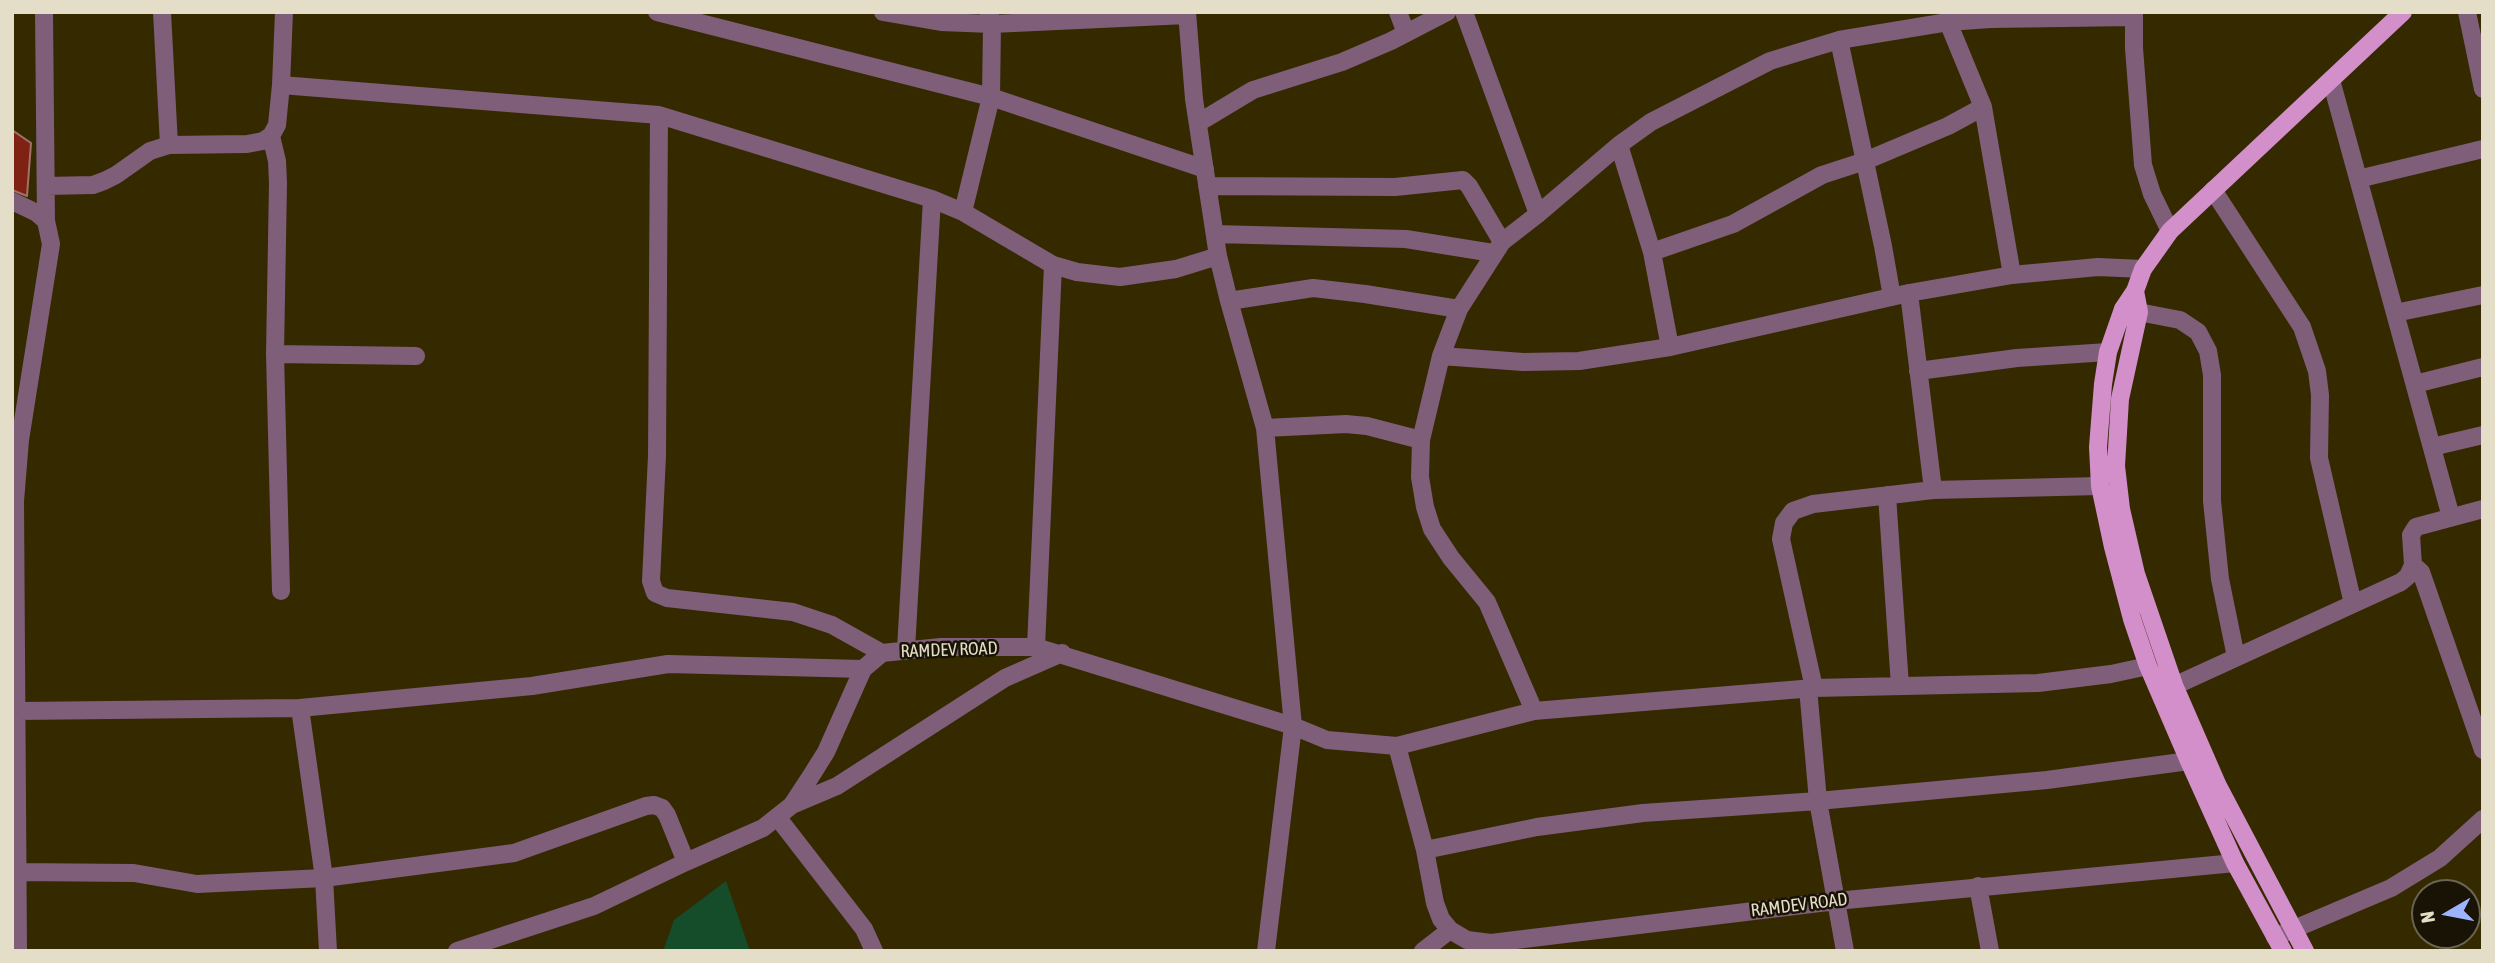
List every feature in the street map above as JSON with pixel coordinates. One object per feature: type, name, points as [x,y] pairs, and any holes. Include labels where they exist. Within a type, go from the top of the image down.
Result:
[{"type":"main road","points":[[2279,944],[2235,863],[2189,761],[2136,575],[2121,509],[2116,466],[2120,398],[2131,311],[2143,269],[2170,230],[2403,12]]},
{"type":"main road","points":[[2131,311],[2108,352],[2098,447],[2100,486],[2113,547],[2148,666],[2167,689],[2305,951]]},
{"type":"street","points":[[18,951],[15,921],[18,872],[14,502],[16,439],[51,244],[46,221],[44,12]]},
{"type":"street","points":[[162,12],[169,145]]},
{"type":"street","points":[[46,186],[104,181],[150,151],[169,145],[247,144],[263,141],[271,136],[277,125],[284,12]]},
{"type":"street","points":[[657,12],[991,97],[1206,177],[1395,187],[1463,180],[1469,186],[1497,248]]},
{"type":"street","points":[[883,12],[941,22],[990,18],[1187,13],[1198,123],[1218,256],[1228,301],[1265,428],[1293,726],[1266,951]]},
{"type":"street","points":[[1398,12],[1406,33]]},
{"type":"street","points":[[1198,123],[1253,90],[1342,62],[1447,12]]},
{"type":"street","points":[[1464,12],[1538,214]]},
{"type":"street","points":[[2467,12],[2483,89]]},
{"type":"street","points":[[1534,710],[1488,602],[1451,558],[1432,528],[1420,477],[1421,440],[1441,356],[1459,309],[1497,248],[1619,145],[1651,122],[1770,61],[1839,40],[1948,22],[2134,15],[2143,165],[2151,194],[2170,230]]},
{"type":"street","points":[[963,212],[991,97],[990,18]]},
{"type":"street","points":[[1948,22],[1983,107],[2012,275]]},
{"type":"street","points":[[1839,40],[1865,161],[1918,371],[1933,490]]},
{"type":"street","points":[[2331,80],[2451,517]]},
{"type":"street","points":[[281,85],[659,115],[932,199],[963,212],[1053,265],[1077,272],[1120,277],[1176,269],[1218,256]]},
{"type":"street","points":[[1652,252],[1733,224],[1822,175],[1865,161],[1948,126],[1983,107]]},
{"type":"street","points":[[659,115],[657,456],[651,581],[654,593],[667,598],[793,612],[832,625],[882,653]]},
{"type":"street","points":[[271,136],[278,183],[275,354],[281,591]]},
{"type":"street","points":[[1619,145],[1652,252],[1670,347]]},
{"type":"street","points":[[2358,179],[2483,149]]},
{"type":"street","points":[[2213,190],[2302,327],[2317,371],[2320,395],[2319,458],[2353,604]]},
{"type":"street","points":[[906,649],[932,199]]},
{"type":"street","points":[[12,201],[37,213],[46,221]]},
{"type":"street","points":[[1215,234],[1406,240],[1497,248]]},
{"type":"street","points":[[1036,647],[1053,265]]},
{"type":"street","points":[[1441,356],[1523,362],[1579,361],[1670,347],[1900,295],[2012,275],[2098,267],[2143,269]]},
{"type":"street","points":[[1228,301],[1313,288],[1365,293],[1459,309]]},
{"type":"street","points":[[2395,313],[2483,295]]},
{"type":"street","points":[[2131,311],[2180,320],[2198,332],[2208,351],[2212,375],[2211,500],[2220,579],[2236,657]]},
{"type":"street","points":[[1918,371],[2017,358],[2108,352]]},
{"type":"street","points":[[275,354],[416,356]]},
{"type":"street","points":[[2415,384],[2483,367]]},
{"type":"street","points":[[1265,428],[1346,424],[1367,426],[1421,440]]},
{"type":"street","points":[[2432,447],[2483,435]]},
{"type":"street","points":[[1845,951],[1818,801],[1811,688],[1781,539],[1784,523],[1793,511],[1813,504],[1887,495],[1933,490],[2100,486]]},
{"type":"street","points":[[1887,495],[1900,686]]},
{"type":"street","points":[[2167,689],[2401,582],[2409,576],[2413,565],[2411,535],[2416,527],[2483,509]]},
{"type":"street","points":[[2413,565],[2421,572],[2483,750]]},
{"type":"street","name":"RAMDEV ROAD","points":[[457,951],[594,906],[763,828],[778,818],[792,805],[826,752],[863,669],[882,653],[906,649],[1036,647],[1293,726],[1327,740],[1397,747]]},
{"type":"street","points":[[792,805],[837,786],[1005,678],[1062,653]]},
{"type":"street","points":[[17,711],[300,708],[532,686],[668,664],[863,669]]},
{"type":"street","points":[[1423,951],[1450,930],[1441,919],[1436,903],[1425,849],[1397,747],[1534,710],[1811,688],[2038,683],[2112,674],[2148,666]]},
{"type":"street","points":[[300,708],[324,878],[328,951]]},
{"type":"street","points":[[1425,849],[1537,827],[1643,813],[1818,801],[2047,779],[2189,761]]},
{"type":"street","points":[[18,872],[134,873],[197,884],[324,878],[514,853],[654,805],[662,808],[667,815],[686,862]]},
{"type":"street","points":[[778,818],[864,929],[874,951]]},
{"type":"street","points":[[2279,944],[2292,930],[2391,888],[2440,858],[2483,819]]},
{"type":"street","name":"RAMDEV ROAD","points":[[1450,930],[1467,940],[1491,943],[1836,901],[2235,863]]},
{"type":"street","points":[[1978,886],[1990,951]]},
{"type":"green space","points":[[726,881],[750,951],[663,951],[674,920]]},
{"type":"building","points":[[12,130],[31,143],[27,196],[12,190]]}]
